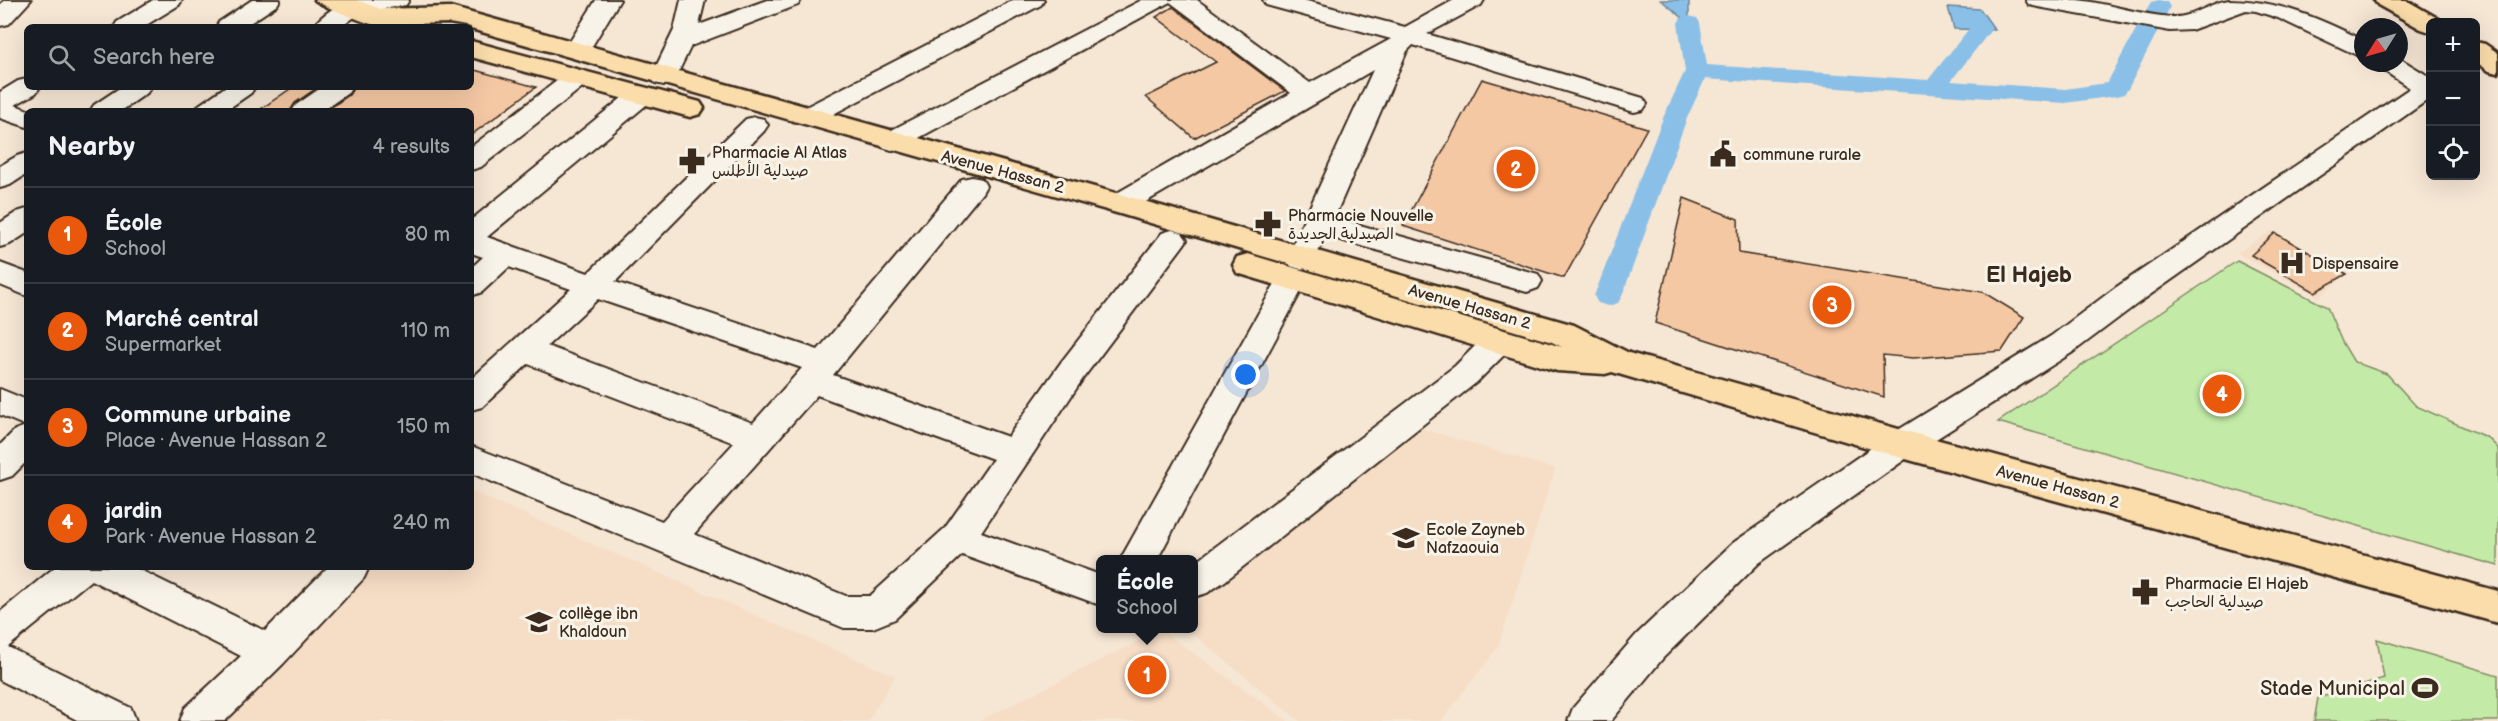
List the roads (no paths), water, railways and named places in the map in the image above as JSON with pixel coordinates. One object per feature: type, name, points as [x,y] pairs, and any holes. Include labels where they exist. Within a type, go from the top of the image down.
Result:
[{"type":"main road","points":[[2387,0],[2426,22]]},
{"type":"main road","points":[[2410,0],[2444,18]]},
{"type":"main road","name":"Avenue Hassan 2","points":[[366,8],[431,21]]},
{"type":"main road","name":"Avenue Hassan 2","points":[[474,34],[653,86],[809,116],[1120,204],[1499,341],[1557,359],[1619,362]]},
{"type":"main road","points":[[2480,39],[2498,51]]},
{"type":"main road","points":[[2480,53],[2498,66]]},
{"type":"main road","name":"Avenue Hassan 2","points":[[653,86],[755,125],[1172,240],[1296,269],[1378,279],[1563,333],[1619,362],[1902,444],[2498,607]]},
{"type":"street","points":[[0,19],[19,0]]},
{"type":"street","points":[[131,24],[170,0]]},
{"type":"street","points":[[232,24],[268,0]]},
{"type":"street","points":[[474,158],[577,65],[608,0]]},
{"type":"street","points":[[474,233],[653,86],[681,41],[693,0]]},
{"type":"street","points":[[681,41],[789,0]]},
{"type":"street","points":[[809,116],[1032,0]]},
{"type":"street","points":[[892,141],[1160,0]]},
{"type":"street","points":[[1181,0],[1309,94]]},
{"type":"street","points":[[1120,204],[1402,42],[1419,28],[1472,0]]},
{"type":"street","points":[[2038,0],[2169,24],[2195,23],[2242,4],[2262,3],[2286,11],[2354,45]]},
{"type":"street","points":[[1291,2],[1402,42],[1634,104]]},
{"type":"street","points":[[332,24],[366,8]]},
{"type":"street","points":[[1141,555],[1296,269],[1402,42]]},
{"type":"street","points":[[1587,721],[1650,646],[1746,553],[1902,444],[2062,344],[2126,296],[2420,93],[2423,89],[2421,83],[2403,72]]},
{"type":"street","points":[[0,103],[24,89]]},
{"type":"street","points":[[107,108],[134,90]]},
{"type":"street","points":[[212,108],[238,90]]},
{"type":"street","points":[[309,108],[335,90]]},
{"type":"street","points":[[0,109],[24,118]]},
{"type":"street","points":[[474,395],[593,286],[755,125]]},
{"type":"street","points":[[668,539],[818,372],[972,186]]},
{"type":"street","points":[[0,237],[24,221]]},
{"type":"street","points":[[1316,223],[1527,281]]},
{"type":"street","points":[[474,460],[844,612],[860,613],[882,608],[957,538],[1073,369],[1172,240]]},
{"type":"street","points":[[1378,279],[1387,242]]},
{"type":"street","points":[[474,243],[818,372],[1015,453]]},
{"type":"street","points":[[474,282],[504,255]]},
{"type":"street","points":[[0,273],[24,284]]},
{"type":"street","points":[[1198,579],[1466,374],[1499,341]]},
{"type":"street","points":[[524,350],[760,439]]},
{"type":"street","points":[[0,401],[24,413]]},
{"type":"street","points":[[0,467],[24,442]]},
{"type":"street","points":[[957,538],[1096,588]]},
{"type":"street","points":[[0,634],[77,570]]},
{"type":"street","points":[[106,570],[270,652]]},
{"type":"street","points":[[199,721],[270,652],[348,570]]},
{"type":"street","points":[[0,661],[117,721]]},
{"type":"water","points":[[1661,0],[1689,0],[1689,23]]},
{"type":"water","points":[[1948,7],[1980,9],[1995,30],[1954,29]]},
{"type":"waterway","points":[[1697,71],[2065,96],[2116,89],[2159,7]]},
{"type":"waterway","points":[[1689,23],[1697,71]]},
{"type":"waterway","points":[[1934,87],[1980,30]]},
{"type":"waterway","points":[[1608,296],[1675,118],[1697,71]]},
{"type":"place","name":"commune rurale","points":[[1723,154]]},
{"type":"place","name":"Pharmacie Al Atlas صيدلية الأطلس","points":[[692,161]]},
{"type":"place","name":"Marché central","points":[[1516,169]]},
{"type":"place","name":"Pharmacie Nouvelle الصيدلية الجديدة","points":[[1268,224]]},
{"type":"place","name":"Dispensaire","points":[[2292,263]]},
{"type":"place","name":"Commune urbaine","points":[[1832,305]]},
{"type":"place","name":"jardin","points":[[2222,394]]},
{"type":"place","name":"Ecole Zayneb Nafzaouia","points":[[1406,538]]},
{"type":"place","name":"Pharmacie El Hajeb صيدلية الحاجب","points":[[2145,592]]},
{"type":"place","name":"collège ibn Khaldoun","points":[[539,622]]},
{"type":"place","name":"École","points":[[1147,675]]},
{"type":"place","name":"Stade Municipal","points":[[2425,688]]},
{"type":"district","name":"El Hajeb","points":[[2029,274]]}]
